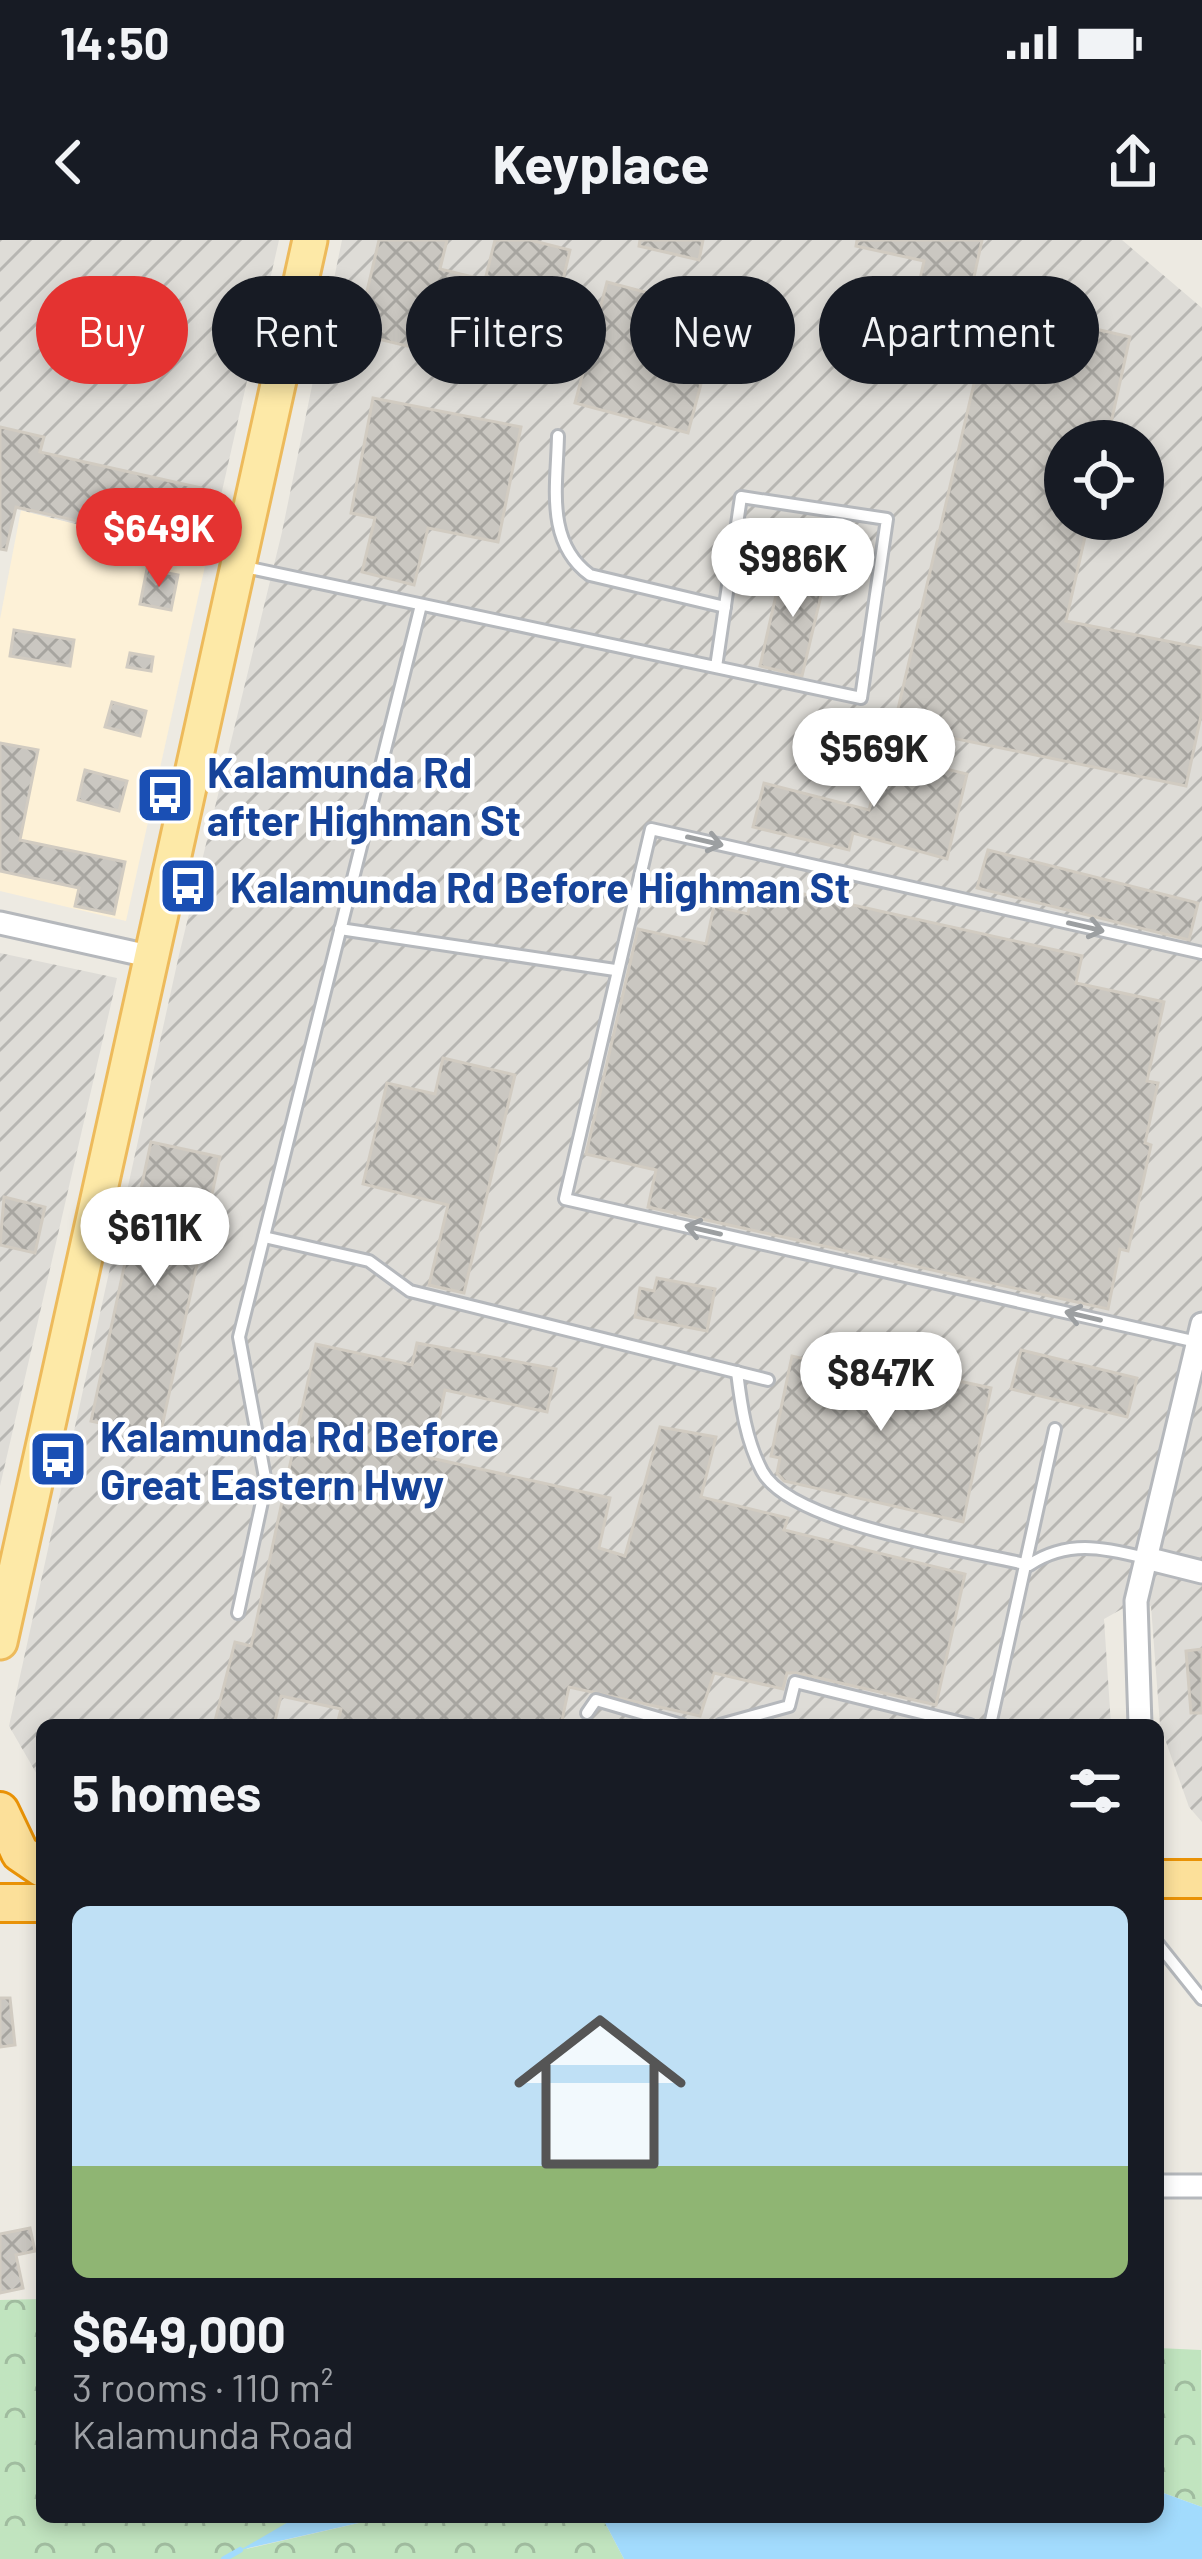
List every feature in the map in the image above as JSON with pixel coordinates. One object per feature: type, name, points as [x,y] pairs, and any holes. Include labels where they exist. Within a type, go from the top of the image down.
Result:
[{"type":"highway","points":[[0,1811],[20,1852],[36,1867]]},
{"type":"highway","points":[[0,1876],[36,1873]]},
{"type":"highway","points":[[1164,1879],[1202,1879]]},
{"type":"highway","points":[[0,1903],[36,1903]]},
{"type":"main road","points":[[0,1642],[310,240]]},
{"type":"street","points":[[0,923],[153,957]]},
{"type":"street","points":[[1140,1719],[1136,1601],[1200,1333]]},
{"type":"street","points":[[1146,1558],[1202,1572]]},
{"type":"street","points":[[1164,2186],[1202,2186]]},
{"type":"lane","points":[[558,436],[556,521],[576,565],[590,574],[724,607]]},
{"type":"lane","points":[[236,566],[860,698],[887,519],[741,496],[716,667]]},
{"type":"lane","points":[[238,1613],[266,1483],[238,1336],[421,604]]},
{"type":"lane","points":[[1200,1333],[565,1199],[651,829],[1202,953]]},
{"type":"lane","points":[[340,928],[615,970]]},
{"type":"lane","points":[[263,1238],[369,1261],[410,1291],[768,1380]]},
{"type":"lane","points":[[736,1372],[743,1417],[763,1473],[786,1497],[840,1518],[1029,1565],[1052,1550],[1079,1546],[1146,1558]]},
{"type":"lane","points":[[991,1719],[1029,1565],[1055,1429]]},
{"type":"lane","points":[[742,1719],[789,1706],[795,1682],[946,1719]]},
{"type":"lane","points":[[587,1713],[596,1700],[661,1719]]},
{"type":"lane","points":[[1164,1952],[1202,1999]]},
{"type":"shaded area","points":[[0,240],[279,240],[271,276],[212,276],[212,384],[246,384],[207,557],[0,505]]},
{"type":"shaded area","points":[[342,240],[1122,240],[1202,308],[1202,1822],[1189,1807],[1164,1736],[1164,1719],[1160,1719],[1151,1606],[1136,1601],[1104,1619],[1111,1719],[36,1719],[36,1773],[9,1726],[179,955],[282,532],[312,384],[382,384],[382,276],[335,276]]},
{"type":"shaded area","points":[[21,510],[207,557],[126,921],[0,891],[0,619]]},
{"type":"shaded area","points":[[0,953],[117,978],[0,1486]]},
{"type":"green space","points":[[36,2299],[36,2523],[287,2523],[246,2549],[359,2523],[605,2523],[624,2559],[0,2559],[0,2300]]},
{"type":"green space","points":[[1164,2348],[1201,2350],[1202,2507],[1164,2493]]},
{"type":"water","points":[[1164,2493],[1202,2507],[1202,2559],[624,2559],[605,2523],[1164,2523]]},
{"type":"water","points":[[287,2523],[359,2523],[240,2550]]},
{"type":"building","points":[[379,240],[447,240],[440,269],[469,276],[406,276],[406,346],[382,340],[382,276],[371,276]]},
{"type":"building","points":[[495,240],[530,240],[570,250],[564,276],[486,276]]},
{"type":"building","points":[[640,240],[703,240],[699,260],[639,246]]},
{"type":"building","points":[[857,240],[982,240],[974,276],[921,276],[924,261],[856,246]]},
{"type":"building","points":[[607,282],[630,288],[630,384],[701,384],[688,433],[575,403],[580,384],[606,384]]},
{"type":"building","points":[[1099,330],[1130,337],[1112,420],[1044,420],[1044,540],[1084,540],[1066,621],[1202,648],[1202,711],[1186,786],[894,726],[974,384],[1099,384]]},
{"type":"building","points":[[373,398],[521,427],[498,542],[428,528],[414,585],[362,572],[375,518],[351,513]]},
{"type":"building","points":[[0,427],[44,437],[40,452],[201,488],[188,546],[16,507],[6,550],[0,549]]},
{"type":"building","points":[[783,564],[826,574],[802,676],[760,666]]},
{"type":"building","points":[[147,569],[178,575],[171,610],[140,604]]},
{"type":"building","points":[[14,630],[74,640],[70,666],[10,656]]},
{"type":"building","points":[[130,653],[153,657],[151,671],[127,667]]},
{"type":"building","points":[[112,702],[146,711],[140,736],[105,727]]},
{"type":"building","points":[[0,743],[38,750],[20,840],[125,862],[114,914],[75,906],[79,888],[0,871]]},
{"type":"building","points":[[884,754],[967,774],[947,859],[853,833],[849,850],[753,827],[764,783],[869,810]]},
{"type":"building","points":[[85,770],[127,781],[119,811],[78,800]]},
{"type":"building","points":[[988,850],[1198,903],[1189,940],[977,888]]},
{"type":"building","points":[[754,883],[1082,956],[1076,983],[1164,1002],[1147,1081],[1158,1083],[1145,1143],[1151,1145],[1128,1251],[1120,1249],[1108,1309],[648,1207],[656,1170],[586,1154],[638,929],[706,944],[714,906],[748,914]]},
{"type":"building","points":[[443,1058],[515,1075],[464,1293],[429,1285],[448,1205],[363,1184],[387,1083],[435,1094]]},
{"type":"building","points":[[151,1142],[220,1157],[160,1436],[91,1421]]},
{"type":"building","points":[[4,1197],[45,1207],[35,1253],[0,1245]]},
{"type":"building","points":[[657,1278],[715,1289],[707,1331],[635,1317],[640,1288],[654,1291]]},
{"type":"building","points":[[417,1343],[556,1369],[547,1412],[445,1390],[431,1458],[610,1498],[599,1548],[625,1556],[660,1427],[716,1437],[701,1497],[788,1518],[784,1530],[965,1574],[936,1705],[797,1673],[787,1673],[783,1689],[714,1673],[700,1716],[569,1687],[562,1719],[338,1719],[341,1709],[281,1696],[275,1719],[216,1719],[235,1642],[251,1646],[316,1344],[412,1365]]},
{"type":"building","points":[[1021,1350],[1137,1378],[1127,1417],[1011,1389]]},
{"type":"building","points":[[833,1354],[991,1388],[963,1522],[784,1481],[777,1473],[780,1458],[771,1456],[792,1356],[831,1365]]},
{"type":"building","points":[[1202,1649],[1202,1713],[1191,1713],[1186,1651]]},
{"type":"building","points":[[0,1998],[10,1998],[15,2045],[0,2047]]},
{"type":"building","points":[[30,2228],[35,2251],[16,2255],[23,2288],[0,2293],[0,2234]]},
{"type":"waterway","points":[[224,2559],[240,2550]]},
{"type":"place","name":"Kalamunda Rd after Highman St","points":[[165,795]]},
{"type":"place","name":"Kalamunda Rd Before Highman St","points":[[188,886]]},
{"type":"place","name":"Kalamunda Rd Before Great Eastern Hwy","points":[[58,1459]]}]
